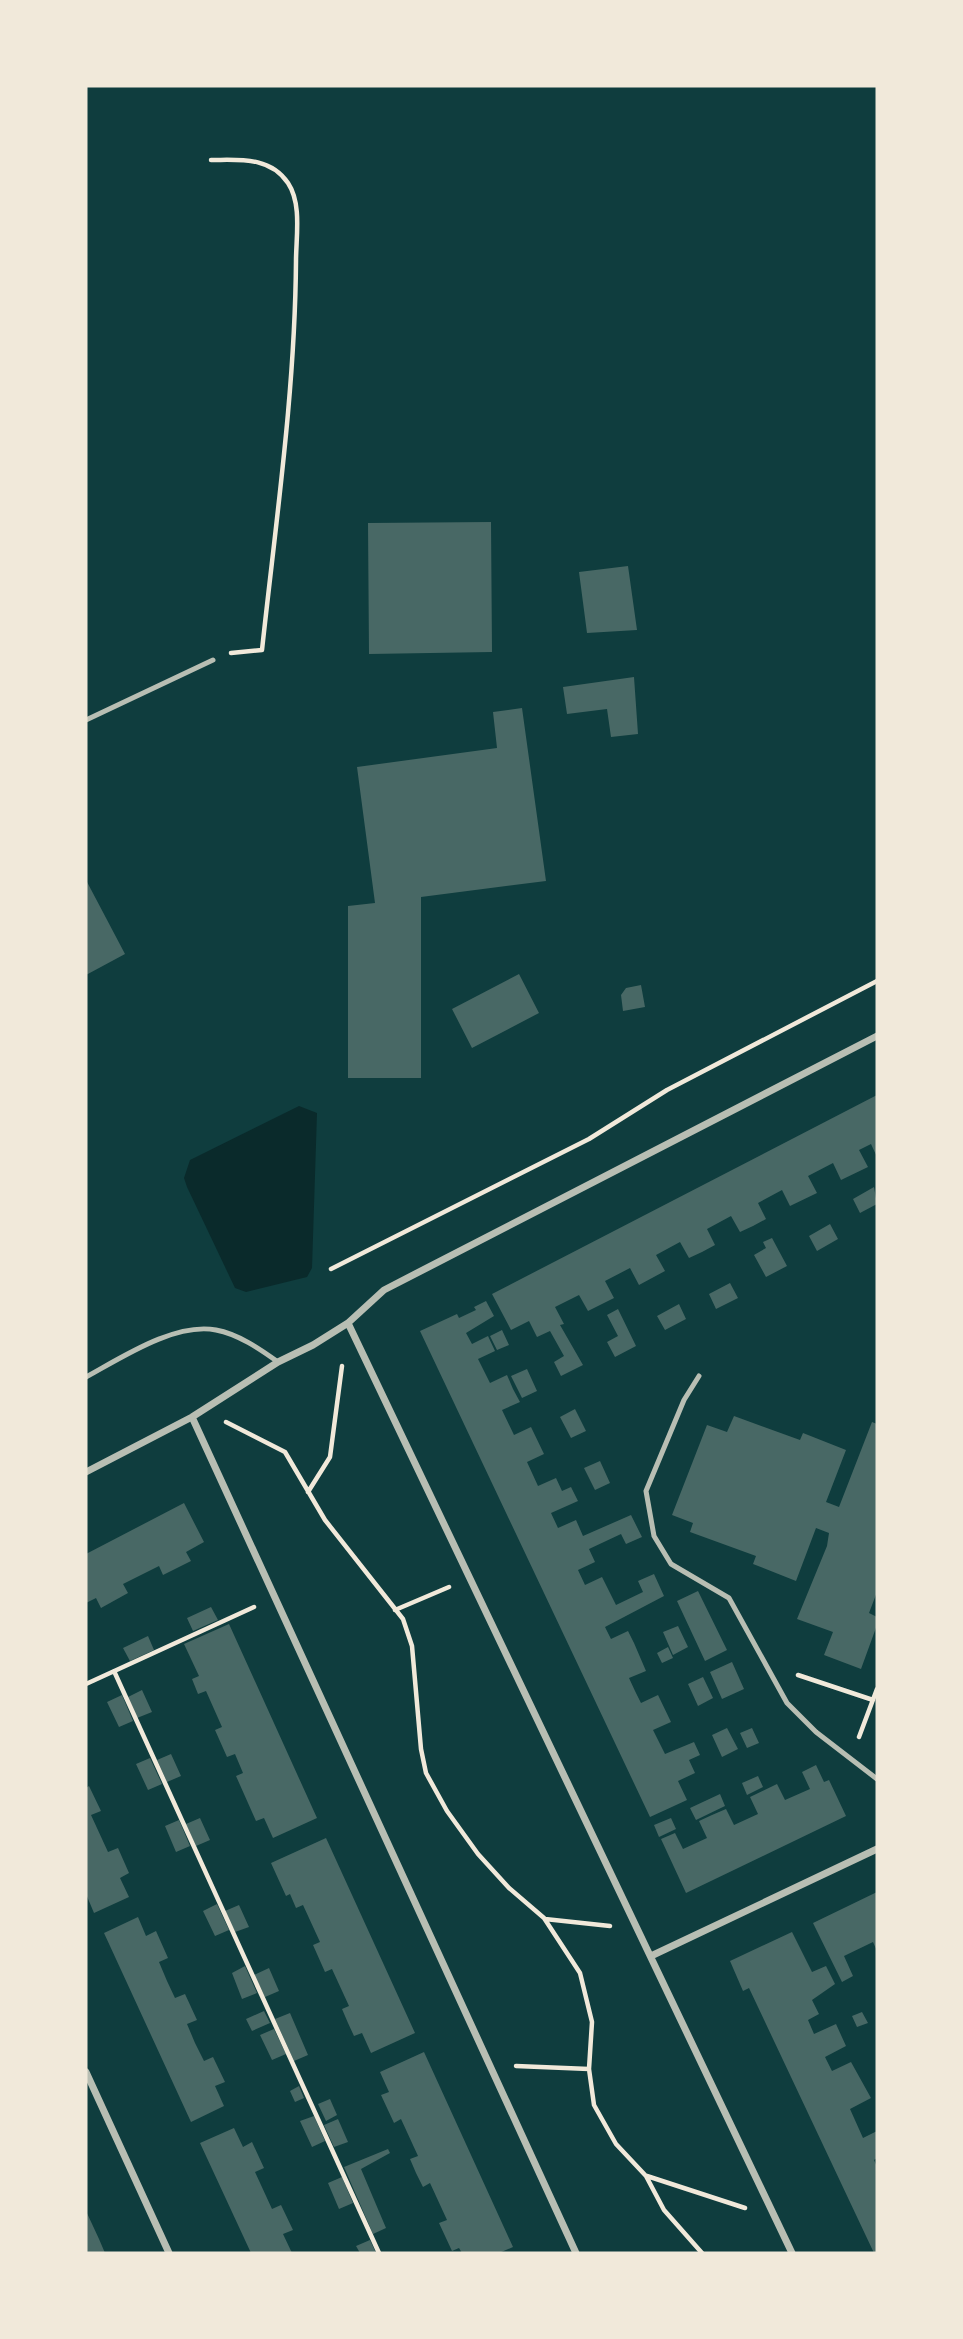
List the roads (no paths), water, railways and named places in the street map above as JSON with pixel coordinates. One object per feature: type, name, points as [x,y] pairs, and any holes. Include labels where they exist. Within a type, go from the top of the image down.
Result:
[{"type":"street","points":[[86,1472],[203,1411],[278,1362],[348,1323],[384,1290],[877,1036]]},
{"type":"street","points":[[348,1323],[792,2253]]},
{"type":"street","points":[[192,1417],[576,2253]]},
{"type":"street","points":[[651,1956],[877,1849]]},
{"type":"street","points":[[86,2071],[169,2253]]},
{"type":"lane","points":[[86,720],[213,660]]},
{"type":"lane","points":[[86,1377],[177,1333],[216,1330],[254,1345],[278,1362]]},
{"type":"lane","points":[[699,1376],[684,1400],[646,1491],[654,1536],[671,1564],[729,1598],[787,1703],[816,1732],[877,1779]]},
{"type":"water","points":[[299,1106],[317,1113],[312,1268],[307,1277],[246,1292],[235,1288],[184,1178],[190,1160]]}]
